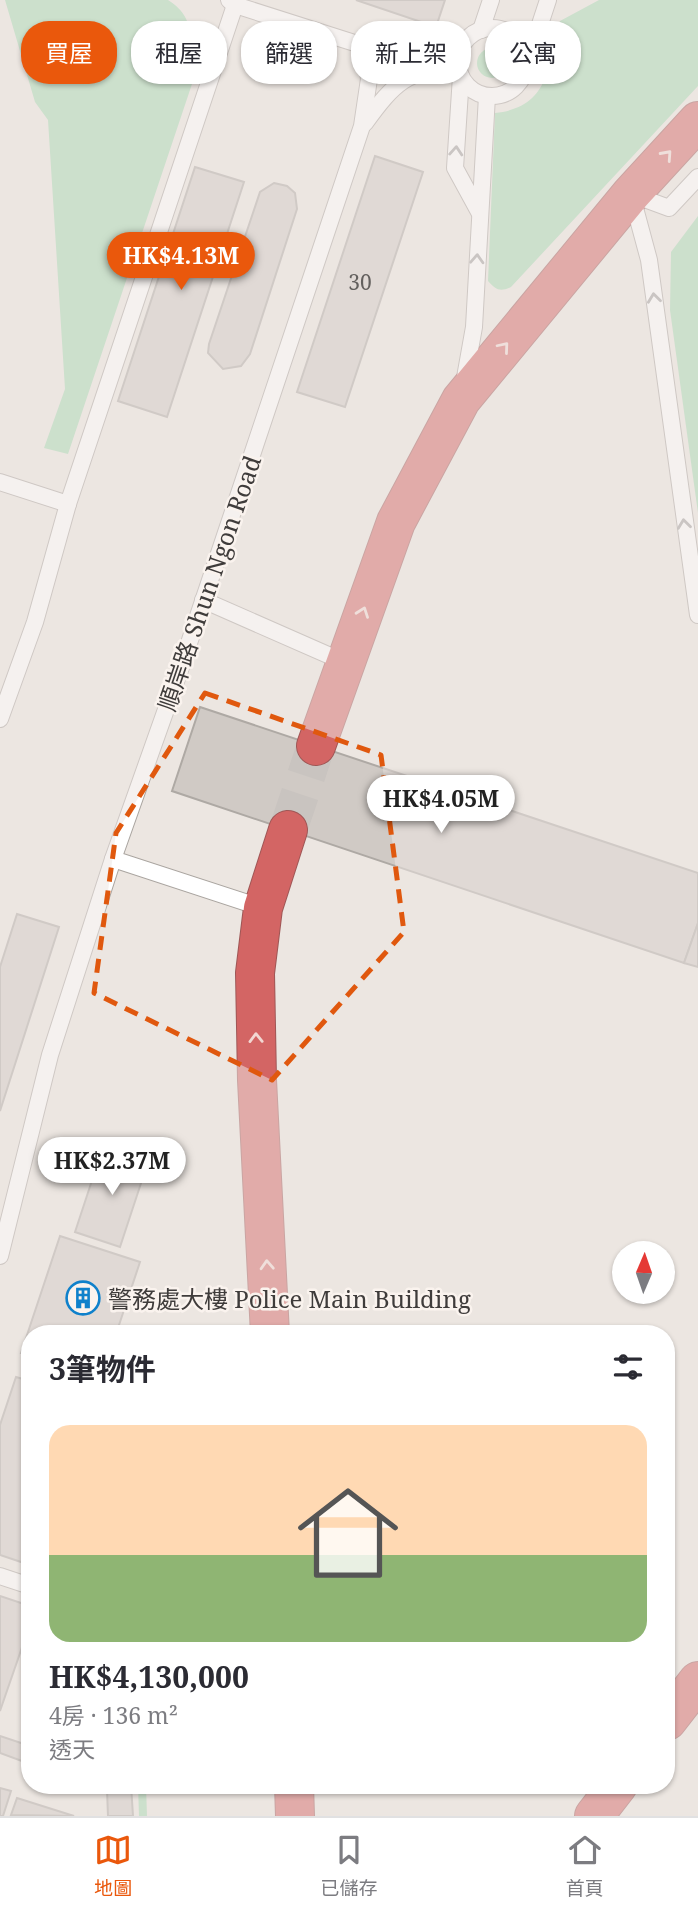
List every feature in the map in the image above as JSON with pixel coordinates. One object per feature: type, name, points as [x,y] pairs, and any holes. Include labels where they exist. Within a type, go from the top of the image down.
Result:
[{"type":"highway","points":[[316,746],[396,522],[461,400],[631,194],[698,121]]},
{"type":"highway","points":[[270,1325],[257,1080],[256,973],[263,908],[288,830]]},
{"type":"highway","points":[[675,1711],[698,1681]]},
{"type":"highway","points":[[295,1794],[296,1816]]},
{"type":"highway","points":[[594,1816],[611,1794]]},
{"type":"lane","points":[[481,30],[491,0]]},
{"type":"lane","points":[[541,21],[548,0]]},
{"type":"lane","points":[[0,719],[34,622],[68,505],[232,3],[351,42]]},
{"type":"lane","points":[[471,35],[485,30]]},
{"type":"lane","name":"順岸路 Shun Ngon Road","points":[[0,1256],[50,1055],[113,859],[362,127],[368,84]]},
{"type":"lane","points":[[362,127],[397,84]]},
{"type":"lane","points":[[458,84],[454,168],[479,212]]},
{"type":"lane","points":[[467,84],[487,96],[509,92],[518,84]]},
{"type":"lane","points":[[461,400],[474,327],[487,96]]},
{"type":"lane","points":[[631,194],[669,208],[698,177]]},
{"type":"lane","points":[[631,194],[649,260],[698,615]]},
{"type":"lane","points":[[0,482],[68,505]]},
{"type":"lane","points":[[203,600],[344,662]]},
{"type":"lane","points":[[113,859],[263,908]]},
{"type":"lane","points":[[0,1576],[21,1583]]},
{"type":"highlighted area","points":[[205,693],[381,755],[404,932],[272,1080],[94,993],[116,833]]},
{"type":"green space","points":[[5,0],[168,0],[187,21],[131,21],[131,84],[192,84],[68,454],[44,448],[65,389],[48,120],[35,102],[30,84],[117,84],[117,21],[21,21],[21,54]]},
{"type":"green space","points":[[599,0],[698,0],[698,86],[511,287],[498,289],[488,281],[495,113],[527,102],[543,84],[581,84],[581,21],[560,21]]},
{"type":"green space","points":[[485,50],[485,76],[478,69],[477,63]]},
{"type":"green space","points":[[698,216],[698,513],[670,310],[671,252]]},
{"type":"green space","points":[[138,1794],[146,1794],[147,1816],[139,1816]]},
{"type":"building","points":[[356,0],[445,0],[438,21],[418,21]]},
{"type":"building","points":[[375,156],[423,172],[345,407],[297,392]]},
{"type":"building","points":[[195,167],[244,182],[167,417],[118,401]]},
{"type":"building","points":[[274,183],[287,186],[295,193],[297,209],[250,354],[241,366],[223,369],[208,353],[209,344],[260,192]]},
{"type":"building","points":[[200,707],[698,873],[698,923],[684,963],[172,791]]},
{"type":"building","points":[[17,914],[59,927],[0,1111],[0,967]]},
{"type":"building","points":[[698,923],[698,967],[684,963]]},
{"type":"building","points":[[103,1147],[148,1162],[120,1247],[75,1232]]},
{"type":"building","name":"警務處大樓 Police Main Building","points":[[60,1236],[140,1262],[119,1325],[30,1325]]},
{"type":"building","points":[[16,1377],[21,1378],[21,1562],[0,1555],[0,1425]]},
{"type":"building","points":[[0,1596],[21,1603],[21,1650],[0,1711]]},
{"type":"building","points":[[0,1736],[21,1743],[21,1761],[0,1753]]},
{"type":"building","points":[[0,1788],[11,1791],[3,1816],[0,1816]]},
{"type":"building","points":[[107,1794],[132,1794],[133,1816],[108,1816]]},
{"type":"building","points":[[17,1798],[74,1816],[11,1815]]},
{"type":"tunnel","points":[[288,830],[316,746]]},
{"type":"place","name":"警務處大樓 Police Main Building","points":[[83,1298]]}]
